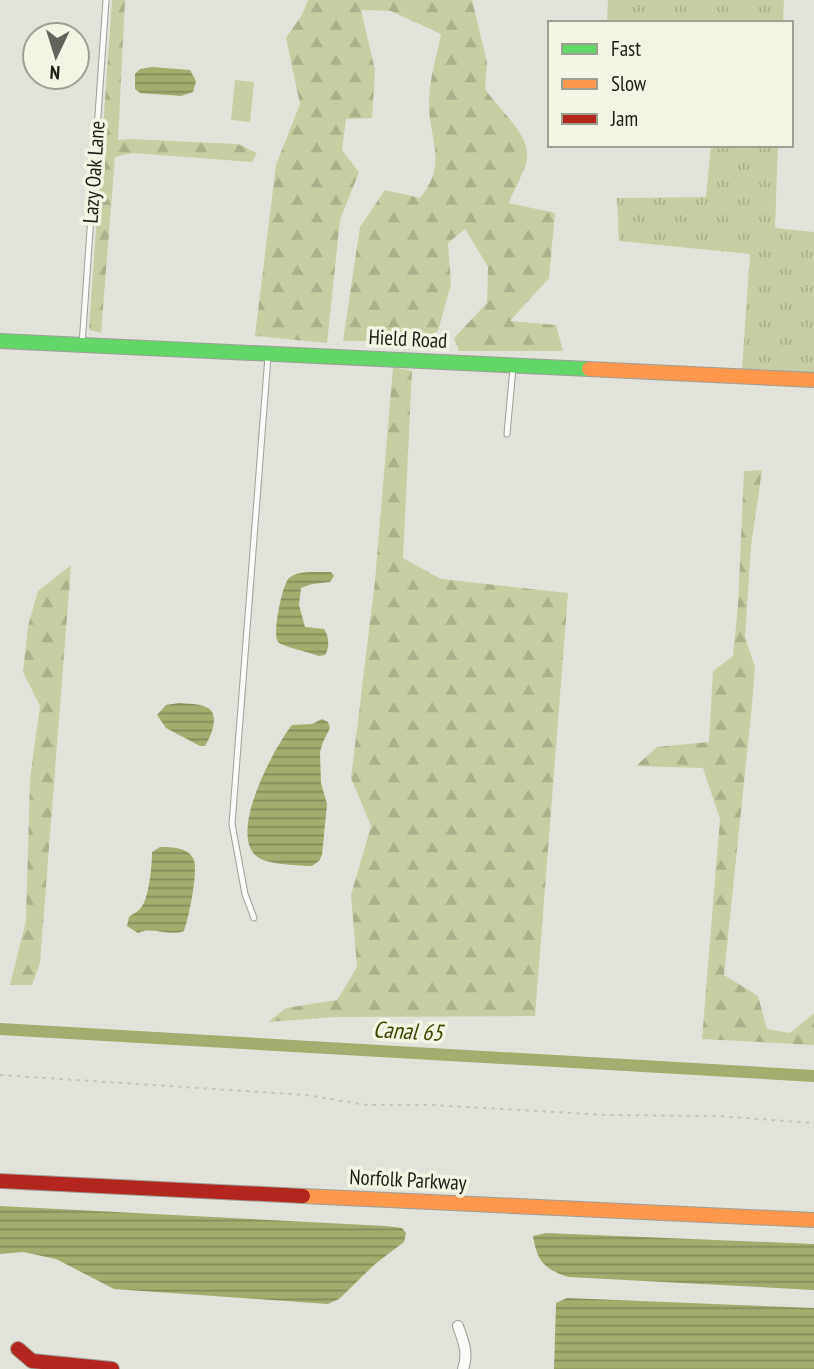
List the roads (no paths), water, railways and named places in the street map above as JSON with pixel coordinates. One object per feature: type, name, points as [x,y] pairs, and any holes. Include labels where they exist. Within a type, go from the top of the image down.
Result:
[{"type":"street","name":"Hield Road","points":[[0,341],[814,380]]},
{"type":"street","name":"Norfolk Parkway","points":[[0,1181],[814,1220]]},
{"type":"street","points":[[458,1326],[466,1348],[467,1359],[463,1369]]},
{"type":"street","points":[[18,1349],[32,1361],[111,1369]]},
{"type":"lane","name":"Lazy Oak Lane","points":[[82,345],[106,0]]},
{"type":"lane","points":[[254,918],[235,853],[232,824],[268,353]]},
{"type":"lane","points":[[507,434],[513,365]]},
{"type":"waterway","name":"Canal 65","points":[[0,1029],[814,1076]]}]
